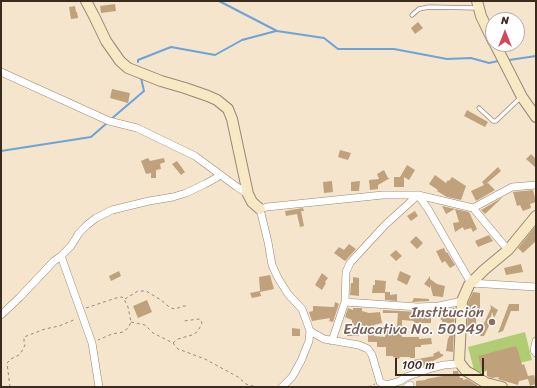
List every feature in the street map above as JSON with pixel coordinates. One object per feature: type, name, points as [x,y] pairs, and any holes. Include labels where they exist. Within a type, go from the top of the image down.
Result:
[{"type":"main road","points":[[86,1],[106,41],[120,61],[128,68],[160,81],[208,96],[217,100],[228,109],[232,119],[248,194],[252,202],[260,209]]},
{"type":"main road","points":[[477,4],[480,16],[485,26]]},
{"type":"main road","points":[[499,52],[522,97],[536,117]]},
{"type":"main road","points":[[502,387],[486,385],[466,371],[459,362],[462,301],[470,283],[508,250],[536,216]]},
{"type":"street","points":[[1,72],[109,121],[137,128],[195,156],[248,194]]},
{"type":"street","points":[[1,315],[54,261],[71,246],[79,233],[96,218],[112,210],[186,193],[220,175]]},
{"type":"street","points":[[473,208],[512,187],[536,185]]},
{"type":"street","points":[[282,387],[292,377],[301,361],[309,342],[310,331],[302,309],[288,294],[272,265],[260,209],[383,195],[418,195],[473,208],[508,250]]},
{"type":"street","points":[[418,195],[428,209],[470,283],[536,287]]},
{"type":"street","points":[[332,341],[346,302],[347,267],[385,226],[418,195]]},
{"type":"street","points":[[61,256],[92,344],[99,387]]},
{"type":"street","points":[[346,302],[418,307],[439,306],[462,301]]},
{"type":"street","points":[[310,331],[324,339],[359,345],[368,349],[372,355],[380,382],[386,385],[444,364],[455,364],[459,362]]},
{"type":"street","points":[[536,341],[534,350],[536,354]]},
{"type":"lane","points":[[412,15],[420,9],[429,7],[477,4]]},
{"type":"lane","points":[[479,108],[494,121],[496,121],[522,97]]},
{"type":"path","points":[[10,387],[7,364],[22,351],[25,345],[24,337],[45,329],[59,326],[116,298],[122,297],[124,299],[138,291],[146,291],[161,300],[170,308],[188,306]]},
{"type":"path","points":[[92,344],[107,336],[123,332],[128,328],[131,322],[128,307],[124,299]]},
{"type":"path","points":[[172,343],[178,339],[187,337],[197,332],[202,324],[201,320],[199,319],[184,321]]},
{"type":"path","points":[[131,322],[145,325],[153,333],[172,343],[178,349],[200,356],[248,385],[256,387]]},
{"type":"green space","points":[[525,332],[532,360],[475,374],[468,347]]},
{"type":"building","points":[[115,4],[116,11],[101,13],[100,6]]},
{"type":"building","points":[[75,6],[78,18],[71,19],[69,7]]},
{"type":"building","points":[[418,22],[423,28],[415,34],[411,28]]},
{"type":"building","points":[[112,89],[130,93],[128,103],[110,98]]},
{"type":"building","points":[[467,110],[488,122],[485,127],[464,116]]},
{"type":"building","points":[[340,150],[351,153],[348,160],[338,157]]},
{"type":"building","points":[[531,154],[536,159],[536,168],[526,159]]},
{"type":"building","points":[[148,158],[150,161],[164,158],[165,162],[160,164],[161,169],[156,170],[156,178],[151,178],[151,173],[146,174],[141,161]]},
{"type":"building","points":[[177,161],[185,172],[181,175],[172,164]]},
{"type":"building","points":[[407,165],[415,170],[409,180],[404,177],[404,187],[394,187],[394,177],[400,177]]},
{"type":"building","points":[[498,167],[501,171],[486,184],[488,183],[495,190],[476,201],[471,191],[484,185],[482,182]]},
{"type":"building","points":[[384,170],[388,178],[390,178],[378,185],[378,189],[370,190],[369,180],[379,179],[377,174]]},
{"type":"building","points":[[435,175],[446,183],[452,177],[466,186],[461,200],[447,197],[429,184]]},
{"type":"building","points":[[332,181],[333,192],[324,193],[323,182]]},
{"type":"building","points":[[360,181],[359,191],[351,191],[351,182]]},
{"type":"building","points":[[533,190],[536,202],[530,204],[531,208],[523,211],[520,205],[517,206],[513,192]]},
{"type":"building","points":[[503,197],[485,214],[481,210]]},
{"type":"building","points":[[442,206],[469,212],[477,229],[473,232],[471,228],[464,230],[463,227],[455,232],[453,223],[459,222],[455,209],[446,214]]},
{"type":"building","points":[[303,208],[304,211],[301,211],[304,226],[300,227],[297,214],[286,216],[285,211]]},
{"type":"building","points":[[415,211],[418,216],[411,221],[407,216]]},
{"type":"building","points":[[535,227],[536,241],[523,253],[518,248]]},
{"type":"building","points":[[489,235],[493,241],[478,247],[475,241]]},
{"type":"building","points":[[416,236],[423,243],[417,249],[410,242]]},
{"type":"building","points":[[349,244],[356,249],[345,261],[334,253],[339,247],[344,250]]},
{"type":"building","points":[[444,248],[455,265],[450,268],[445,261],[442,263],[436,251]]},
{"type":"building","points":[[396,250],[402,256],[396,261],[390,255]]},
{"type":"building","points":[[521,264],[523,272],[506,275],[504,268]]},
{"type":"building","points":[[119,271],[121,276],[111,281],[109,276]]},
{"type":"building","points":[[400,271],[411,276],[407,285],[397,280]]},
{"type":"building","points":[[322,273],[328,278],[322,290],[315,285]]},
{"type":"building","points":[[270,275],[274,289],[260,292],[261,296],[252,298],[250,293],[260,291],[259,277]]},
{"type":"building","points":[[430,276],[430,279],[437,284],[445,286],[443,297],[433,296],[430,284],[430,288],[424,284]]},
{"type":"building","points":[[353,277],[359,278],[359,296],[350,295]]},
{"type":"building","points":[[375,280],[386,281],[385,292],[390,292],[390,295],[397,294],[397,301],[385,300],[385,293],[372,293]]},
{"type":"building","points":[[473,292],[480,293],[480,315],[476,315],[476,324],[480,324],[480,330],[467,331],[468,303]]},
{"type":"building","points":[[414,298],[429,299],[429,301],[412,302]]},
{"type":"building","points":[[147,300],[152,312],[138,318],[133,306]]},
{"type":"building","points":[[335,302],[339,304],[333,322],[329,321],[330,318],[312,321],[309,312],[313,311],[313,306],[334,307]]},
{"type":"building","points":[[509,304],[519,304],[519,311],[511,311],[503,331],[498,333]]},
{"type":"building","points":[[490,305],[498,310],[494,318],[492,312],[489,326],[484,336],[480,336],[481,330],[491,308]]},
{"type":"building","points":[[348,308],[353,310],[353,308],[362,308],[362,311],[369,313],[380,312],[382,323],[374,325],[374,336],[385,337],[385,325],[397,326],[398,313],[383,313],[383,310],[418,312],[429,311],[431,323],[414,323],[414,321],[402,320],[402,337],[419,337],[419,339],[431,338],[432,344],[415,347],[415,358],[400,357],[399,359],[393,356],[386,356],[386,347],[377,347],[377,342],[368,342],[368,331],[359,331],[359,336],[347,336],[347,328],[352,328],[352,320],[345,317]]},
{"type":"building","points":[[455,308],[453,352],[446,351],[450,330],[449,323],[442,322],[438,311]]},
{"type":"building","points":[[292,328],[300,329],[300,336],[292,336]]},
{"type":"building","points":[[516,346],[522,365],[524,364],[528,376],[534,375],[536,384],[530,386],[528,379],[519,381],[518,385],[498,379],[499,377],[489,377],[487,376],[487,370],[482,371],[478,356]]},
{"type":"building","points":[[439,351],[443,354],[443,356],[431,363],[413,369],[413,360],[434,356],[433,354]]},
{"type":"building","points":[[453,371],[458,371],[460,378],[463,378],[463,380],[467,379],[477,385],[477,387],[416,387],[416,381],[453,374]]},
{"type":"waterway","points":[[219,1],[277,31],[324,38],[338,49],[394,49],[447,59],[471,58],[489,63],[498,61]]},
{"type":"waterway","points":[[138,62],[138,60],[171,47],[215,55],[242,40],[276,31]]},
{"type":"waterway","points":[[509,60],[536,56]]},
{"type":"waterway","points":[[110,120],[144,91],[141,78]]},
{"type":"waterway","points":[[1,151],[91,137],[107,123]]},
{"type":"place","name":"Institución Educativa No. 50949","points":[[492,322]]}]
